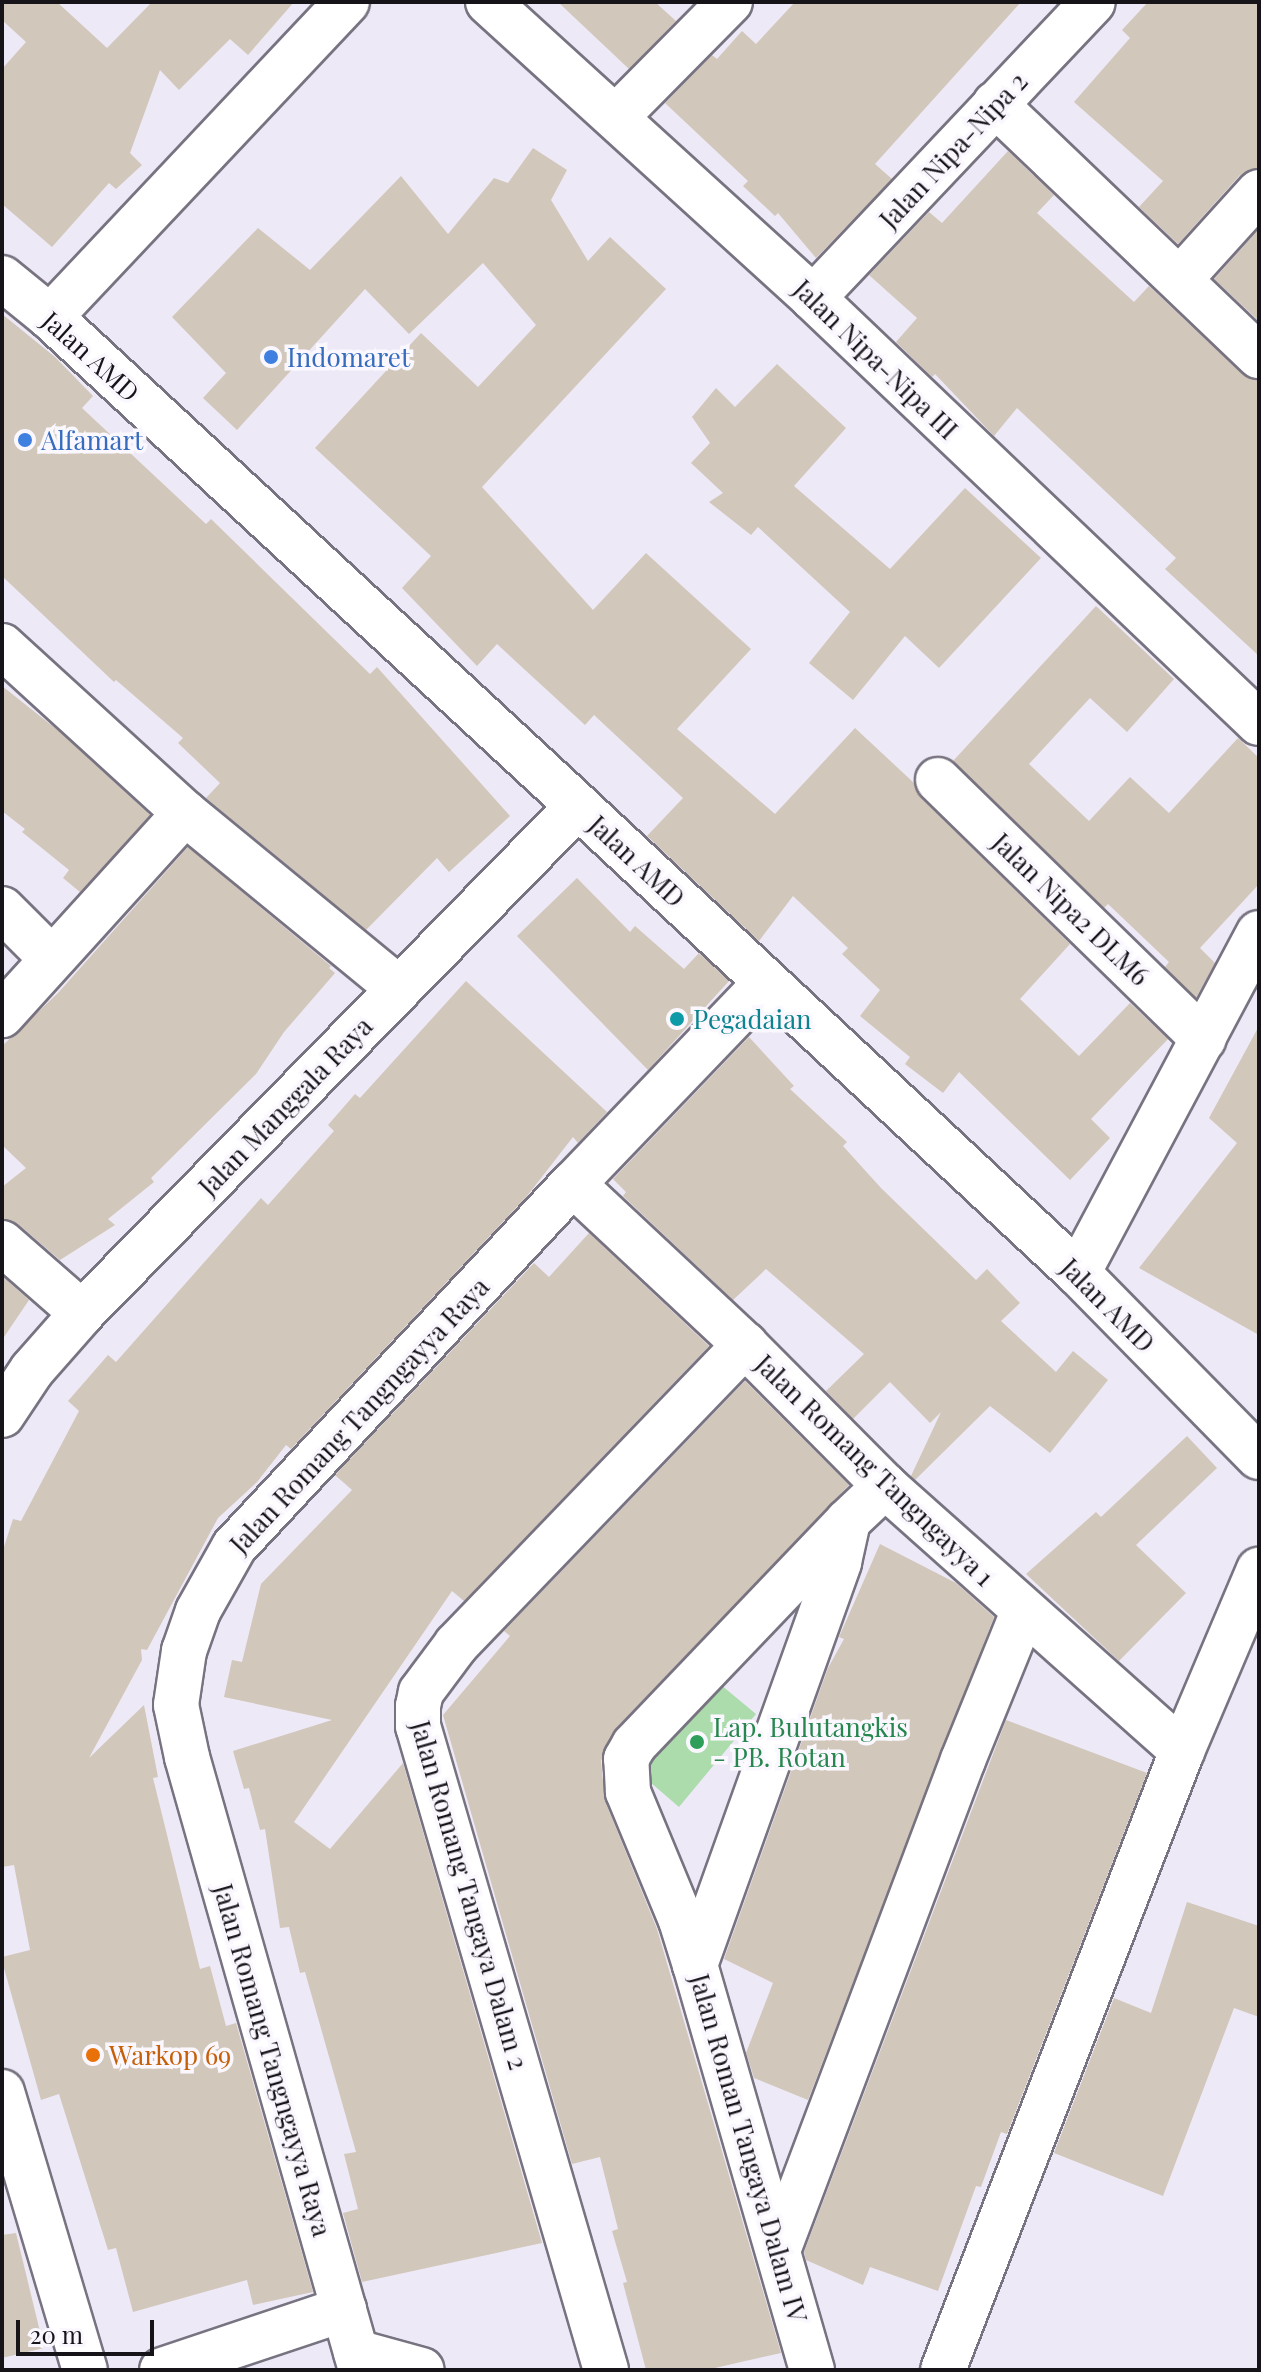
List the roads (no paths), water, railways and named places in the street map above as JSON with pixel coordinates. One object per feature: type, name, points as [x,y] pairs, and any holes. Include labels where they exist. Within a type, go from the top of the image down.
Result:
[{"type":"street","points":[[50,317],[347,2]]},
{"type":"street","name":"Jalan Nipa-Nipa III","points":[[488,2],[813,298],[1259,723]]},
{"type":"street","points":[[616,117],[730,2]]},
{"type":"street","name":"Jalan Nipa-Nipa 2","points":[[813,298],[1093,2]]},
{"type":"street","points":[[995,104],[1181,278],[1259,356]]},
{"type":"street","points":[[1181,278],[1259,192]]},
{"type":"street","name":"Jalan AMD","points":[[2,278],[50,317],[1078,1273],[1259,1457]]},
{"type":"street","points":[[2,646],[185,813],[399,989]]},
{"type":"street","name":"Jalan Nipa2 DLM6","points":[[938,780],[1203,1039]]},
{"type":"street","name":"Jalan Manggala Raya","points":[[2,1415],[32,1370],[82,1313],[578,806]]},
{"type":"street","points":[[2,1015],[185,813]]},
{"type":"street","points":[[2,909],[51,958]]},
{"type":"street","points":[[1078,1273],[1259,933]]},
{"type":"street","name":"Jalan Romang Tangngayya Raya","points":[[358,2361],[187,1757],[176,1705],[184,1651],[198,1611],[234,1547],[573,1184],[766,983]]},
{"type":"street","name":"Jalan Romang Tangngayya 1","points":[[573,1184],[745,1345],[885,1486],[1182,1751]]},
{"type":"street","points":[[2,1243],[82,1313]]},
{"type":"street","name":"Jalan Romang Tangaya Dalam 2","points":[[606,2370],[418,1726],[418,1706],[421,1692],[456,1645],[745,1345]]},
{"type":"street","points":[[695,1965],[681,1920],[628,1792],[626,1759],[634,1745],[885,1486]]},
{"type":"street","name":"Jalan Roman Tangaya Dalam IV","points":[[812,2370],[695,1965],[839,1562],[848,1521]]},
{"type":"street","points":[[943,2370],[1182,1751],[1259,1570]]},
{"type":"street","points":[[779,2248],[963,1760],[1023,1612]]},
{"type":"street","points":[[5,2112],[80,2369]]},
{"type":"street","points":[[162,2370],[344,2309]]},
{"type":"street","points":[[358,2361],[422,2370]]},
{"type":"place","name":"Indomaret","points":[[271,357]]},
{"type":"place","name":"Alfamart","points":[[25,440]]},
{"type":"place","name":"Pegadaian","points":[[677,1019]]},
{"type":"place","name":"Lap. Bulutangkis - PB. Rotan","points":[[697,1742]]},
{"type":"place","name":"Warkop 69","points":[[93,2055]]}]
